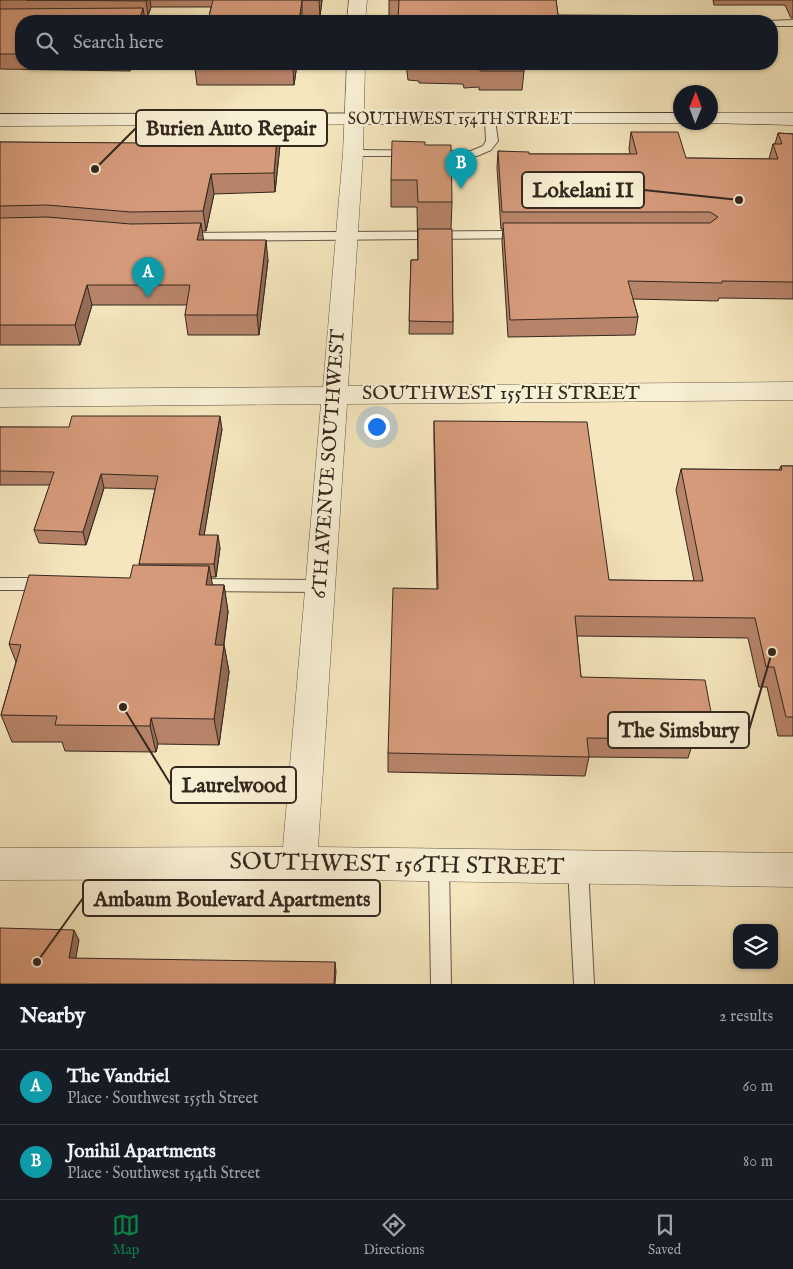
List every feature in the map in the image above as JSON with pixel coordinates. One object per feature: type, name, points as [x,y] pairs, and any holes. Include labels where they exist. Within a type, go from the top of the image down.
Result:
[{"type":"street","points":[[357,15],[358,0]]},
{"type":"street","name":"6TH AVENUE SOUTHWEST","points":[[299,863],[353,153],[356,70]]},
{"type":"street","points":[[718,119],[793,119]]},
{"type":"street","name":"SOUTHWEST 154TH STREET","points":[[0,120],[673,120]]},
{"type":"street","name":"SOUTHWEST 155TH STREET","points":[[0,398],[793,391]]},
{"type":"street","name":"SOUTHWEST 156TH STREET","points":[[0,864],[299,863],[793,870]]},
{"type":"lane","points":[[778,23],[793,23]]},
{"type":"lane","points":[[353,153],[473,154],[487,148],[492,141],[490,120]]},
{"type":"lane","points":[[174,237],[347,234],[536,235]]},
{"type":"lane","points":[[0,584],[60,584]]},
{"type":"lane","points":[[190,585],[320,586]]},
{"type":"lane","points":[[439,866],[440,984]]},
{"type":"lane","points":[[578,867],[584,984]]},
{"type":"building","points":[[26,0],[146,0],[146,1]]},
{"type":"building","points":[[213,0],[302,0],[300,15],[209,15]]},
{"type":"building","points":[[399,0],[556,0],[558,15],[398,15]]},
{"type":"building","points":[[143,8],[141,15],[15,15],[15,54],[0,54],[0,9]]},
{"type":"building","points":[[524,70],[524,71],[480,71]]},
{"type":"building","points":[[278,125],[274,173],[211,174],[203,211],[131,212],[47,205],[0,206],[0,142],[147,143],[152,128],[240,129],[241,126]]},
{"type":"building","points":[[631,132],[678,132],[686,158],[778,159],[773,144],[782,144],[778,133],[793,134],[793,282],[628,281],[638,317],[510,320],[503,223],[710,223],[718,217],[710,212],[502,212],[498,151],[529,152],[529,154],[637,154]]},
{"type":"building","points":[[392,141],[425,142],[425,145],[451,145],[452,202],[418,202],[417,180],[391,180]]},
{"type":"building","points":[[47,217],[131,224],[201,223],[197,240],[266,240],[257,315],[185,315],[190,285],[87,285],[75,325],[0,325],[0,218]]},
{"type":"building","points":[[418,229],[452,229],[453,322],[409,321],[411,260],[418,260]]},
{"type":"building","points":[[72,416],[220,416],[199,535],[218,535],[214,564],[139,564],[158,476],[101,474],[83,532],[34,530],[54,472],[0,471],[0,427],[69,427]]},
{"type":"building","points":[[434,421],[587,422],[609,580],[703,581],[681,469],[782,470],[781,466],[793,466],[793,717],[786,717],[774,667],[766,667],[755,618],[575,616],[581,677],[705,680],[713,723],[691,723],[694,739],[587,738],[589,757],[388,753],[393,588],[438,589]]},
{"type":"building","points":[[133,565],[209,566],[206,585],[224,585],[215,645],[224,645],[214,719],[151,718],[150,726],[55,725],[57,716],[1,715],[21,645],[9,644],[29,575],[130,578]]},
{"type":"building","points":[[0,928],[74,930],[69,958],[335,962],[334,984],[0,984]]},
{"type":"place","name":"Burien Auto Repair","points":[[95,169]]},
{"type":"place","name":"Jonihil Apartments","points":[[461,189]]},
{"type":"place","name":"Lokelani II","points":[[739,200]]},
{"type":"place","name":"The Vandriel","points":[[148,298]]},
{"type":"place","name":"The Simsbury","points":[[772,652]]},
{"type":"place","name":"Laurelwood","points":[[123,707]]},
{"type":"place","name":"Ambaum Boulevard Apartments","points":[[37,962]]}]
